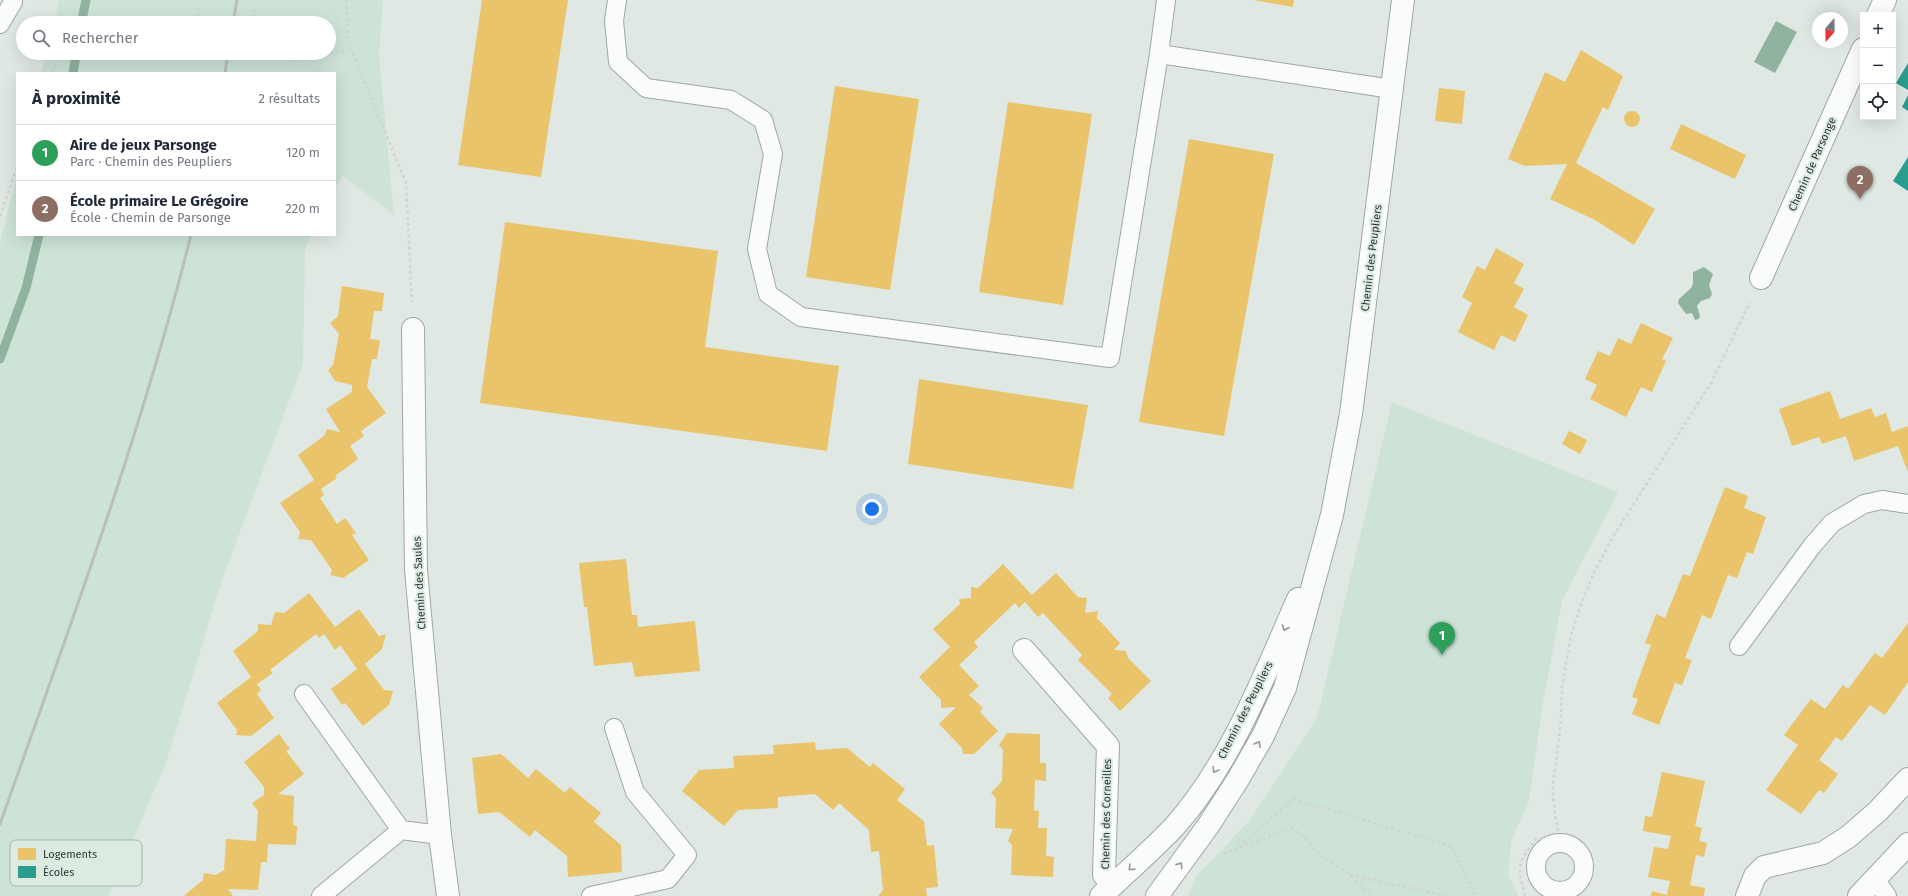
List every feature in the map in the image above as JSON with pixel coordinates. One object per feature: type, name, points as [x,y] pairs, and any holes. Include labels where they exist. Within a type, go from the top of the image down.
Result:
[{"type":"street","name":"Chemin des Peupliers","points":[[1157,896],[1208,826],[1237,781],[1263,736],[1285,688],[1332,515],[1351,414],[1403,0]]},
{"type":"street","points":[[1879,12],[1885,0]]},
{"type":"street","name":"Chemin de Parsonge","points":[[1761,278],[1860,56]]},
{"type":"street","name":"Chemin des Saules","points":[[413,329],[416,570],[440,835],[448,896]]},
{"type":"street","name":"Chemin des Peupliers","points":[[1107,890],[1174,826],[1203,789],[1232,741],[1269,664],[1332,515]]},
{"type":"street","name":"Chemin des Corneilles","points":[[1024,650],[1108,746],[1104,875],[1107,890]]},
{"type":"street","points":[[1747,896],[1755,876],[1764,867],[1823,853],[1848,837],[1878,811],[1908,779]]},
{"type":"street","points":[[1859,896],[1881,888],[1908,844]]},
{"type":"lane","points":[[617,0],[614,21],[618,62],[646,88],[731,100],[763,120],[773,154],[757,249],[768,294],[801,317],[1110,358],[1159,54],[1166,0]]},
{"type":"lane","points":[[0,24],[13,2]]},
{"type":"lane","points":[[1159,54],[1392,89]]},
{"type":"lane","points":[[1739,646],[1812,546],[1832,523],[1864,504],[1882,500],[1908,504]]},
{"type":"lane","points":[[304,694],[401,830]]},
{"type":"lane","points":[[591,896],[668,879],[687,855],[635,792],[614,728]]},
{"type":"lane","points":[[321,896],[401,830],[440,835]]},
{"type":"lane","points":[[1559,839],[1573,846],[1579,852],[1583,860],[1584,868],[1581,880],[1575,886],[1560,893],[1543,884],[1537,871],[1537,863],[1545,849],[1559,839]]},
{"type":"path","points":[[346,0],[348,38],[351,49],[406,183],[413,329]]},
{"type":"path","points":[[198,16],[199,8]]},
{"type":"path","points":[[253,16],[254,9]]},
{"type":"path","points":[[336,52],[351,49]]},
{"type":"path","points":[[52,72],[57,60]]},
{"type":"path","points":[[0,216],[16,170]]},
{"type":"path","points":[[1525,896],[1520,876],[1521,859],[1536,839],[1559,839],[1553,785],[1561,721],[1562,687],[1571,636],[1581,604],[1614,535],[1711,383],[1761,278]]},
{"type":"path","points":[[1234,850],[1294,799],[1451,846],[1476,896]]},
{"type":"path","points":[[1220,855],[1292,828],[1305,838],[1319,854],[1350,875],[1372,896]]},
{"type":"path","points":[[1350,875],[1447,896]]},
{"type":"shaded area","points":[[59,0],[383,0],[379,55],[394,215],[342,176],[336,187],[336,72],[41,72],[44,60],[336,60],[336,16],[56,16]]},
{"type":"shaded area","points":[[1776,21],[1797,32],[1775,73],[1754,62]]},
{"type":"shaded area","points":[[16,177],[16,236],[311,236],[305,248],[303,363],[222,580],[165,766],[133,840],[10,840],[10,886],[112,886],[108,896],[0,896],[0,243]]},
{"type":"shaded area","points":[[1704,267],[1713,274],[1709,285],[1712,294],[1710,298],[1701,301],[1697,306],[1700,316],[1699,319],[1695,320],[1692,313],[1686,314],[1678,303],[1679,299],[1691,288],[1693,284],[1693,272]]},
{"type":"shaded area","points":[[1392,402],[1618,492],[1562,601],[1542,708],[1529,800],[1511,842],[1508,874],[1519,896],[1188,896],[1197,875],[1249,821],[1317,718]]},
{"type":"building: Logements","points":[[482,0],[568,0],[541,177],[458,165]]},
{"type":"building: Logements","points":[[1253,0],[1294,0],[1293,7]]},
{"type":"building: Logements","points":[[1581,50],[1623,76],[1608,110],[1603,107],[1576,163],[1655,209],[1634,245],[1595,220],[1550,199],[1567,164],[1525,166],[1508,159],[1545,72],[1565,82]]},
{"type":"building: Logements","points":[[835,86],[919,99],[890,290],[806,277]]},
{"type":"building: Logements","points":[[1439,88],[1465,91],[1462,124],[1435,121]]},
{"type":"building: Logements","points":[[1008,102],[1092,114],[1063,305],[979,292]]},
{"type":"building: Logements","points":[[1629,111],[1635,111],[1640,116],[1638,125],[1635,127],[1629,127],[1624,122],[1624,116]]},
{"type":"building: Logements","points":[[1681,124],[1746,155],[1735,179],[1670,149]]},
{"type":"building: Logements","points":[[1189,139],[1274,154],[1224,436],[1139,422]]},
{"type":"building: Logements","points":[[505,222],[718,251],[705,347],[839,366],[827,451],[480,403]]},
{"type":"building: Logements","points":[[1496,248],[1524,264],[1514,283],[1524,289],[1514,307],[1528,315],[1515,342],[1501,335],[1494,350],[1458,332],[1472,303],[1462,297],[1477,266],[1485,270]]},
{"type":"building: Logements","points":[[342,286],[384,293],[382,311],[374,311],[370,339],[380,340],[377,359],[372,359],[367,387],[386,413],[361,431],[364,436],[350,446],[358,459],[335,476],[337,478],[321,489],[324,495],[320,498],[337,524],[345,518],[356,533],[352,535],[369,560],[343,578],[330,575],[332,570],[311,540],[298,539],[300,532],[280,503],[314,480],[298,455],[324,436],[327,429],[340,432],[326,409],[352,392],[352,385],[335,381],[328,370],[333,365],[339,334],[330,323],[338,316]]},
{"type":"building: Logements","points":[[1641,323],[1673,338],[1662,359],[1666,361],[1652,392],[1641,387],[1626,417],[1590,399],[1597,385],[1585,379],[1598,351],[1610,356],[1618,338],[1631,344]]},
{"type":"building: Logements","points":[[919,379],[1088,405],[1073,489],[908,464]]},
{"type":"building: Logements","points":[[1830,391],[1840,419],[1871,408],[1875,417],[1886,413],[1892,432],[1908,426],[1908,472],[1898,446],[1854,461],[1846,436],[1822,444],[1819,437],[1792,446],[1779,409]]},
{"type":"building: Logements","points":[[1569,431],[1587,440],[1580,454],[1562,444]]},
{"type":"building: Logements","points":[[1725,487],[1748,496],[1744,508],[1766,517],[1753,554],[1747,552],[1737,578],[1728,575],[1711,619],[1702,615],[1685,658],[1692,660],[1682,685],[1675,683],[1659,725],[1632,714],[1638,699],[1632,697],[1651,645],[1645,643],[1656,614],[1665,618],[1683,574],[1690,576]]},
{"type":"building: Logements","points":[[626,559],[632,615],[637,615],[638,627],[695,621],[700,671],[635,677],[632,662],[594,666],[587,607],[584,607],[579,563]]},
{"type":"building: Logements","points":[[1003,564],[1032,595],[1056,573],[1078,597],[1087,598],[1085,613],[1098,611],[1097,618],[1120,643],[1114,650],[1126,651],[1128,658],[1151,681],[1120,711],[1108,698],[1112,694],[1078,660],[1082,655],[1043,613],[1038,617],[1025,602],[1019,608],[1015,603],[974,642],[978,647],[959,665],[979,686],[969,695],[983,708],[980,712],[998,731],[974,754],[963,754],[962,748],[939,724],[956,707],[941,708],[941,700],[919,677],[950,647],[933,629],[960,604],[959,599],[971,598],[971,587],[978,588]]},
{"type":"building: Logements","points":[[309,593],[335,627],[359,609],[379,636],[386,634],[382,649],[365,664],[384,690],[393,691],[389,705],[363,726],[345,703],[342,705],[331,689],[357,669],[340,645],[335,650],[324,634],[319,638],[316,634],[270,670],[273,673],[257,684],[261,690],[257,694],[274,718],[251,736],[236,735],[237,730],[217,703],[251,677],[233,651],[258,631],[258,624],[271,625],[275,612],[284,613]]},
{"type":"building: Logements","points":[[1908,623],[1908,682],[1885,715],[1870,705],[1842,741],[1836,737],[1819,760],[1838,774],[1824,793],[1819,790],[1801,814],[1766,790],[1798,745],[1784,735],[1811,699],[1825,709],[1843,685],[1848,689],[1875,653],[1882,658]]},
{"type":"building: Logements","points":[[1007,733],[1040,734],[1040,763],[1046,763],[1046,781],[1035,780],[1034,810],[1039,811],[1038,828],[1047,828],[1046,856],[1054,857],[1053,877],[1011,875],[1012,845],[1008,841],[1013,829],[995,828],[996,798],[991,793],[1002,781],[1003,750],[999,745]]},
{"type":"building: Logements","points":[[279,734],[290,749],[286,751],[304,774],[278,794],[294,796],[293,825],[297,826],[296,845],[268,844],[267,862],[261,862],[258,890],[228,889],[233,896],[184,896],[203,880],[204,873],[216,875],[224,870],[226,839],[256,841],[258,811],[252,803],[264,795],[264,787],[244,762]]},
{"type":"building: Logements","points":[[815,742],[816,750],[847,748],[870,767],[873,763],[905,789],[897,800],[924,821],[927,846],[934,845],[938,887],[926,888],[927,896],[878,896],[883,890],[879,851],[871,852],[869,830],[839,803],[833,810],[815,794],[778,797],[778,808],[738,810],[724,826],[682,791],[699,770],[734,768],[733,756],[774,754],[773,745]]},
{"type":"building: Logements","points":[[501,754],[528,778],[536,769],[565,793],[570,787],[601,813],[594,822],[621,845],[622,872],[568,877],[567,856],[535,830],[530,837],[499,812],[478,814],[472,758]]},
{"type":"building: Logements","points":[[1662,772],[1705,781],[1695,826],[1702,828],[1699,841],[1707,843],[1704,857],[1696,855],[1690,885],[1705,888],[1704,896],[1651,896],[1652,891],[1667,895],[1670,881],[1648,877],[1654,847],[1668,849],[1671,836],[1643,831],[1645,816],[1652,817]]},
{"type":"building: Écoles","points":[[1908,63],[1908,90],[1896,83]]},
{"type":"building: Écoles","points":[[1908,95],[1908,111],[1902,107]]},
{"type":"building: Écoles","points":[[1908,157],[1908,191],[1893,181]]},
{"type":"waterway","points":[[83,16],[86,0]]},
{"type":"waterway","points":[[73,72],[75,60]]},
{"type":"waterway","points":[[0,359],[26,288],[39,236]]},
{"type":"railway","points":[[234,16],[237,0]]},
{"type":"railway","points":[[225,72],[227,60]]},
{"type":"railway","points":[[0,824],[78,605],[127,458],[150,384],[191,236]]},
{"type":"place","name":"École primaire Le Grégoire","points":[[1860,199]]},
{"type":"place","name":"Aire de jeux Parsonge","points":[[1442,655]]}]
